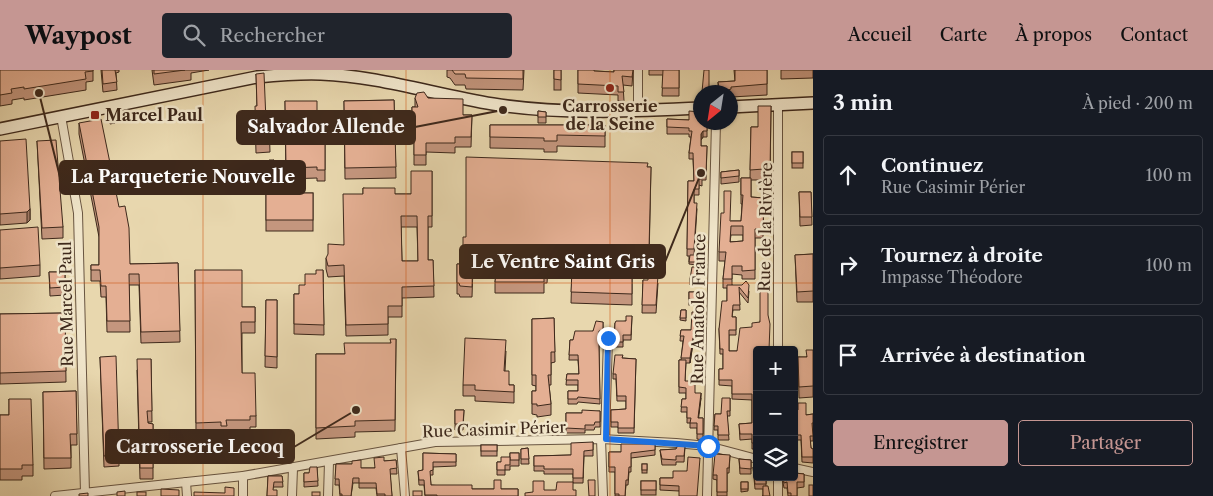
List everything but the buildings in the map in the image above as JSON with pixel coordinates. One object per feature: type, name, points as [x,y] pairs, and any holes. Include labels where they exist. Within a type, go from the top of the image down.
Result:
[{"type":"street","points":[[638,70],[638,110]]},
{"type":"street","points":[[0,129],[257,77],[322,74],[360,78],[511,106],[561,110],[693,108]]},
{"type":"street","points":[[738,106],[813,103]]},
{"type":"street","name":"Rue de la Rivière","points":[[778,104],[778,346]]},
{"type":"street","name":"Rue Marcel Paul","points":[[61,116],[78,212],[85,493]]},
{"type":"street","name":"Rue Anatole France","points":[[706,496],[716,130]]},
{"type":"street","points":[[603,496],[603,439],[608,338]]},
{"type":"street","name":"Rue Casimir Périer","points":[[55,496],[132,492],[186,482],[293,468],[435,442],[603,439],[708,446],[753,458]]},
{"type":"street","points":[[401,448],[405,496]]},
{"type":"street","points":[[328,496],[329,462]]},
{"type":"street","points":[[292,496],[293,468]]},
{"type":"street","points":[[798,469],[813,472]]},
{"type":"street","points":[[243,476],[243,496]]},
{"type":"street","points":[[778,481],[778,496]]},
{"type":"street","points":[[186,482],[187,496]]},
{"type":"place","name":"Carrosserie de la Seine","points":[[610,88]]},
{"type":"place","name":"La Parqueterie Nouvelle","points":[[39,93]]},
{"type":"place","name":"Salvador Allende","points":[[503,110]]},
{"type":"place","name":"Marcel Paul","points":[[95,115]]},
{"type":"place","name":"Le Ventre Saint Gris","points":[[701,173]]},
{"type":"place","name":"Carrosserie Lecoq","points":[[356,410]]},
{"type":"route","points":[[608,338],[606,439],[708,446]]}]
